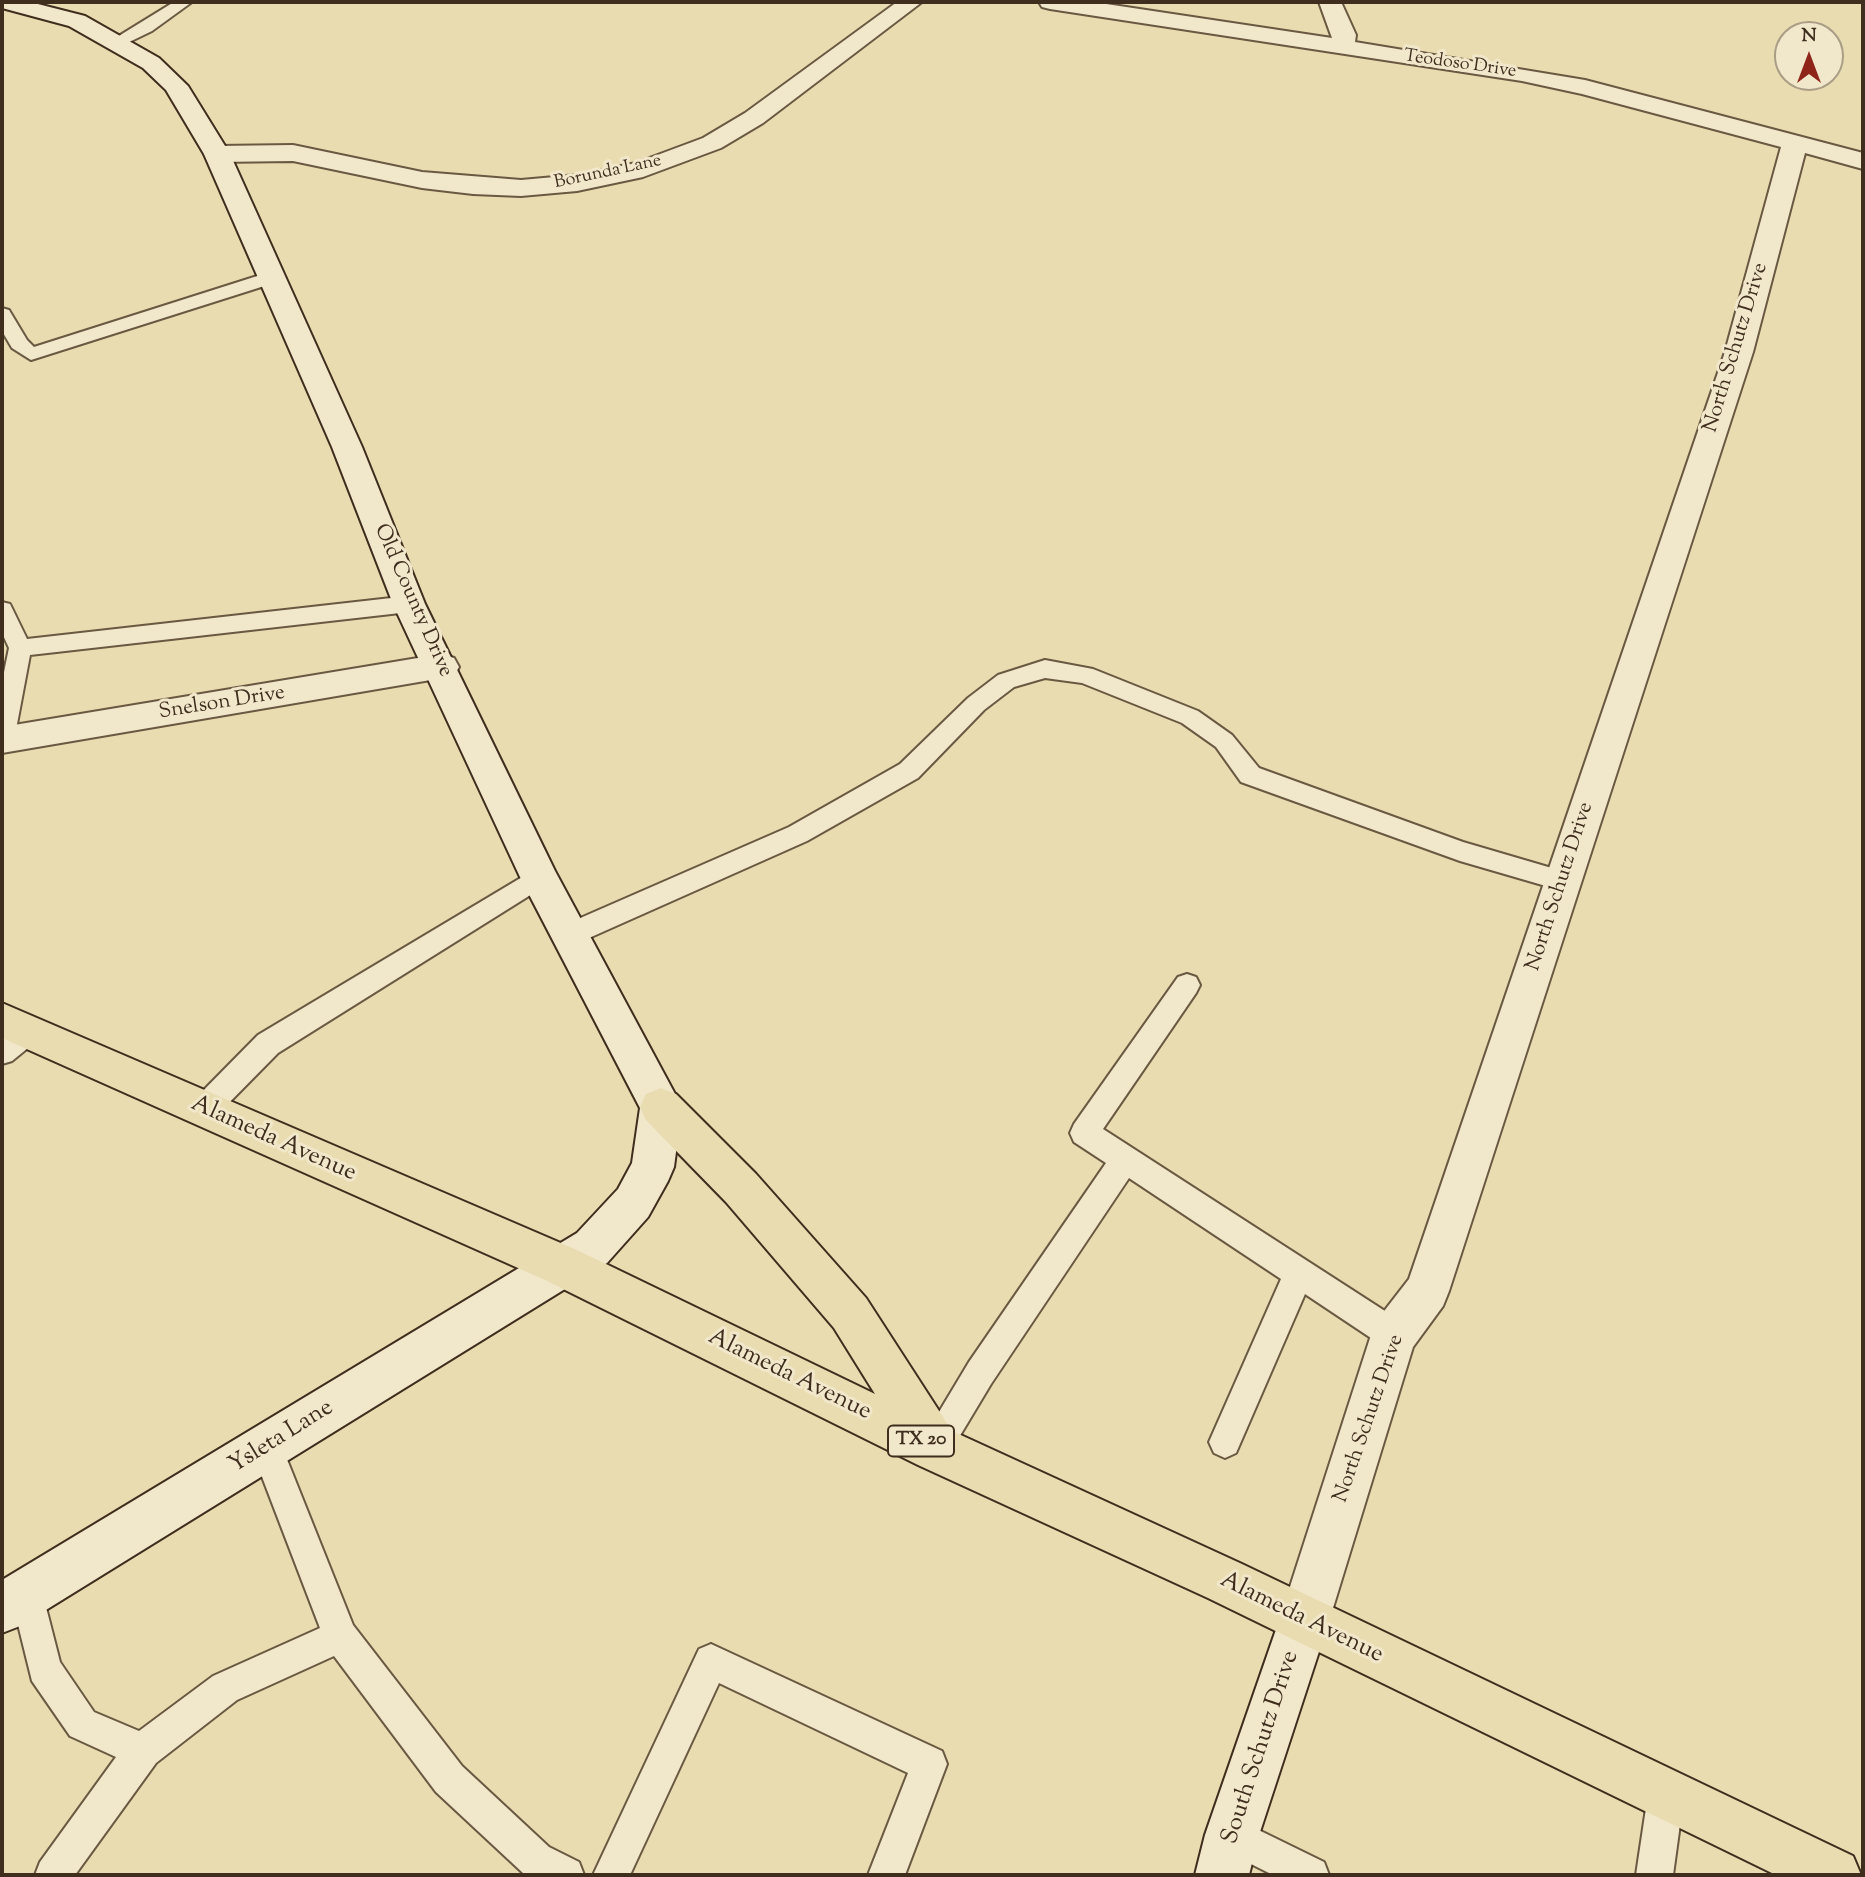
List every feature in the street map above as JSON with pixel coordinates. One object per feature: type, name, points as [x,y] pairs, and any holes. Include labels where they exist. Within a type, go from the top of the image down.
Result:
[{"type":"main road","name":"Alameda Avenue","points":[[11,1034],[202,1110],[561,1265],[935,1448],[1213,1576],[1834,1875]]},
{"type":"main road","points":[[661,1107],[741,1188],[850,1313],[935,1448]]},
{"type":"street","name":"Old County Drive","points":[[4,2],[77,21],[151,63],[176,86],[217,154],[347,447],[409,604],[442,667],[539,877],[661,1107]]},
{"type":"street","name":"Borunda Lane","points":[[217,154],[293,153],[422,180],[472,186],[521,188],[603,178],[643,169],[712,143],[754,118],[911,2]]},
{"type":"street","name":"Teodoso Drive","points":[[1050,2],[1535,76],[1863,161]]},
{"type":"street","points":[[1330,2],[1344,35],[1343,47]]},
{"type":"street","name":"North Schutz Drive","points":[[1304,1621],[1394,1335],[1427,1291],[1739,352],[1795,143]]},
{"type":"street","name":"Snelson Drive","points":[[2,740],[442,667]]},
{"type":"street","points":[[561,1265],[592,1248],[633,1203],[653,1167],[661,1107]]},
{"type":"street","name":"Ysleta Lane","points":[[15,1600],[267,1448],[561,1265]]},
{"type":"street","name":"South Schutz Drive","points":[[1227,1855],[1304,1621]]},
{"type":"lane","points":[[117,42],[146,28],[184,2]]},
{"type":"lane","points":[[2,314],[19,344],[31,354],[273,276]]},
{"type":"lane","points":[[20,648],[409,604]]},
{"type":"lane","points":[[2,610],[20,648],[8,690],[2,740]]},
{"type":"lane","points":[[571,934],[809,828],[909,771],[976,704],[1006,681],[1045,669],[1085,675],[1190,717],[1224,741],[1250,775],[1461,851],[1563,881]]},
{"type":"lane","points":[[202,1110],[268,1044],[539,877]]},
{"type":"lane","points":[[1187,985],[1084,1133],[1298,1275],[1394,1335]]},
{"type":"lane","points":[[935,1448],[980,1373],[1125,1159]]},
{"type":"lane","points":[[1226,1442],[1298,1275]]},
{"type":"lane","points":[[267,1448],[340,1636],[449,1779],[536,1860],[566,1875]]},
{"type":"lane","points":[[15,1600],[44,1669],[82,1724],[143,1750]]},
{"type":"lane","points":[[53,1875],[143,1750],[225,1688],[340,1636]]},
{"type":"lane","points":[[611,1875],[711,1661],[929,1764],[887,1875]]},
{"type":"lane","points":[[1654,1875],[1666,1795]]},
{"type":"lane","points":[[1227,1855],[1311,1875]]}]
